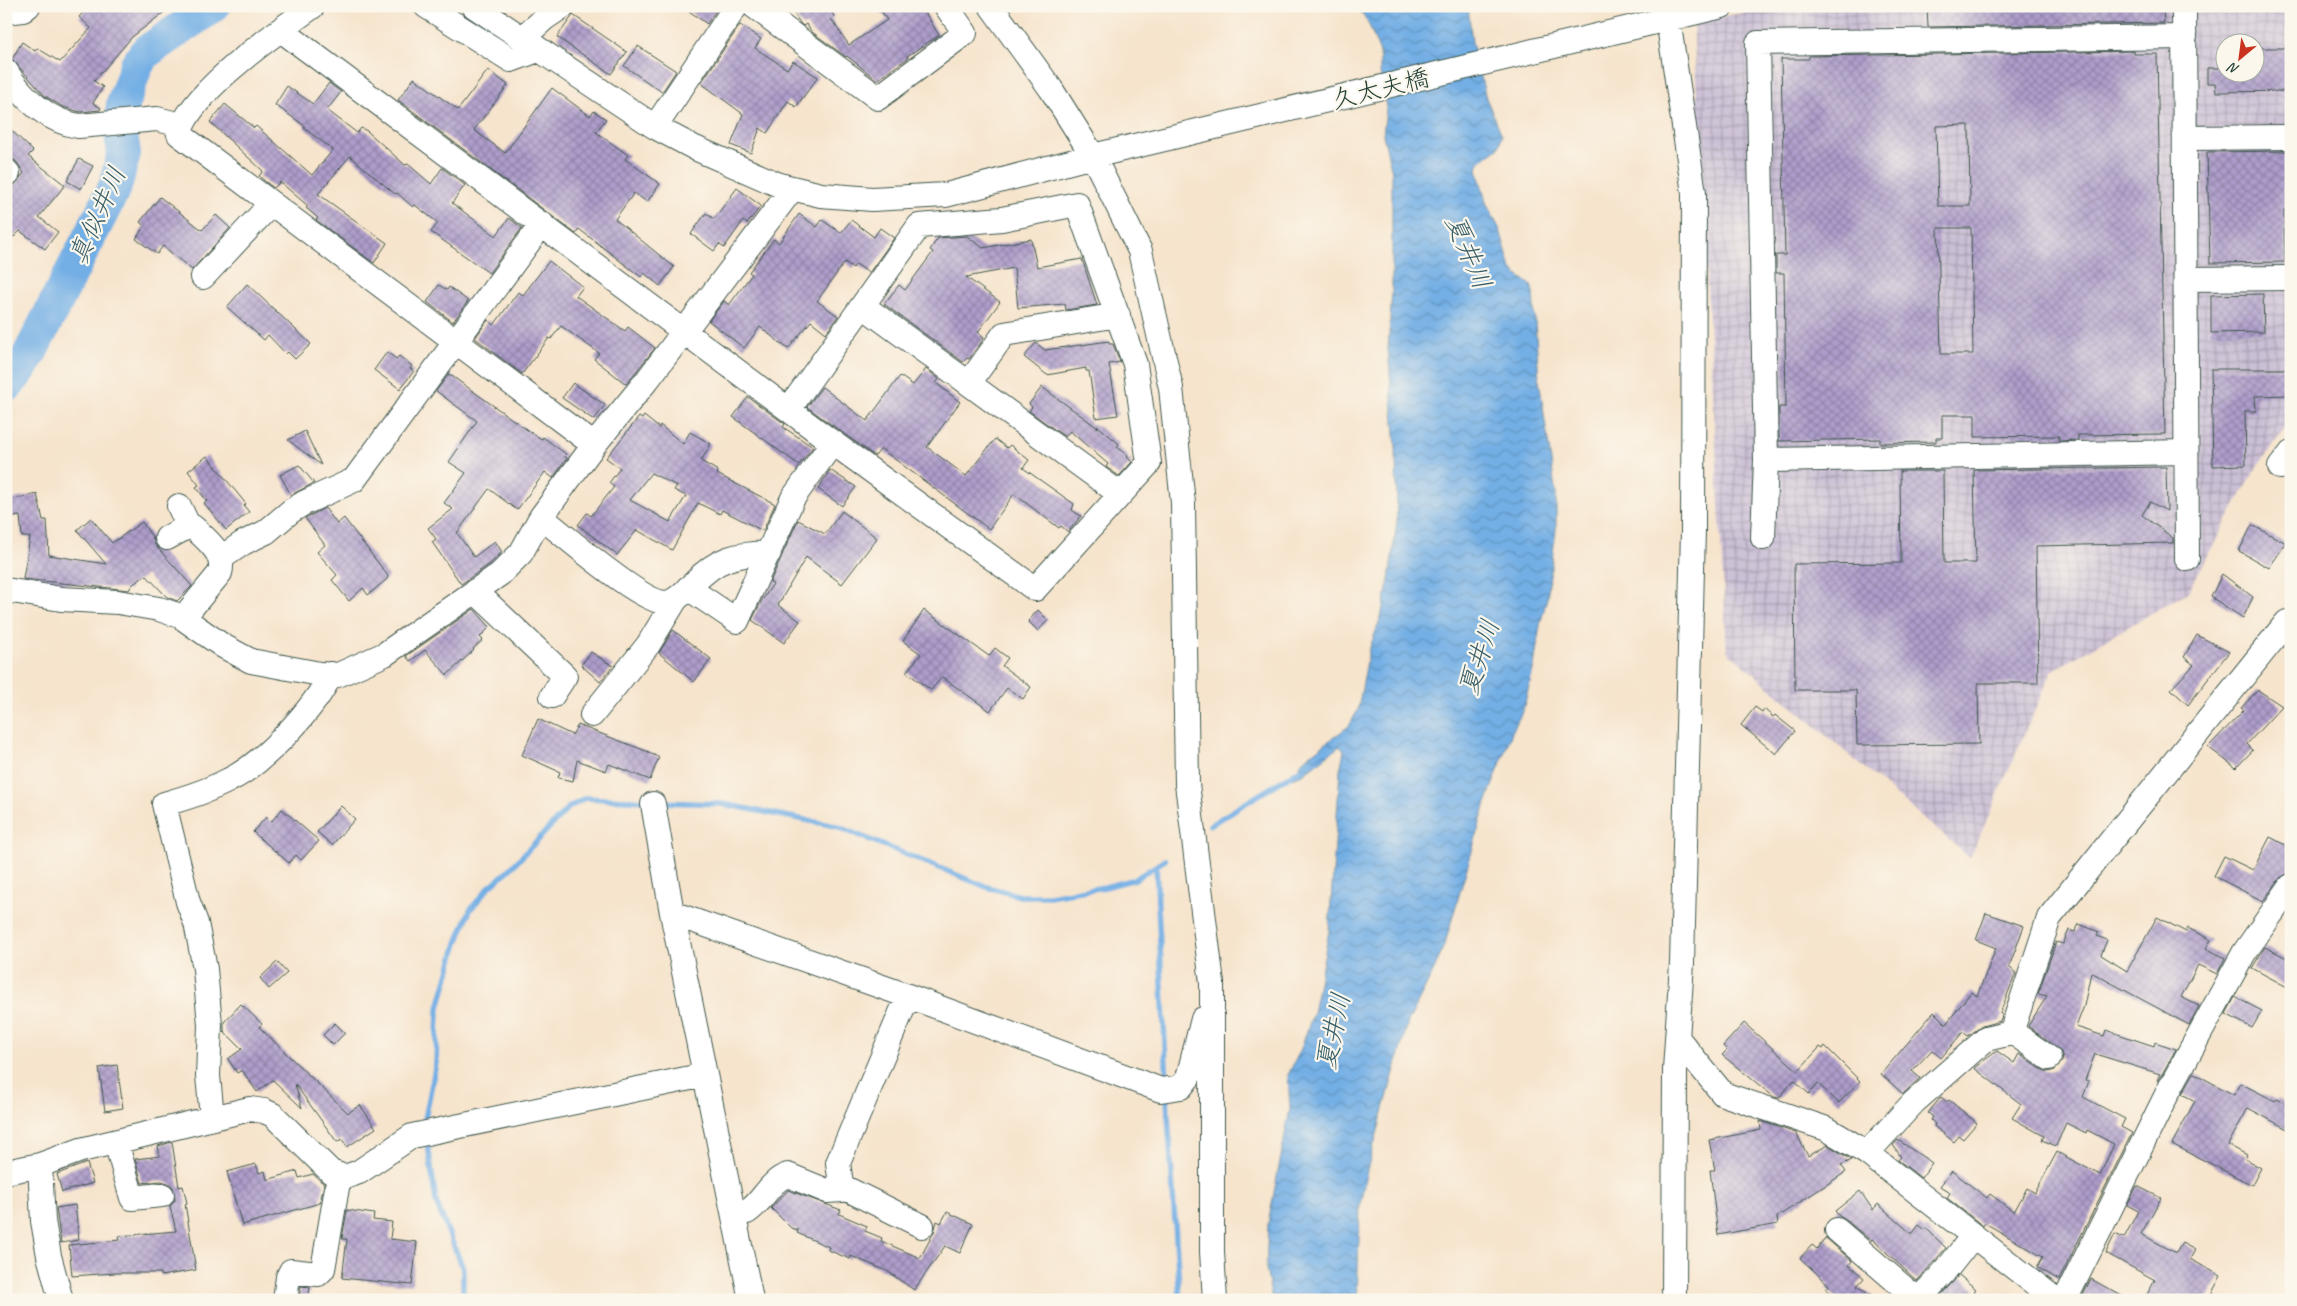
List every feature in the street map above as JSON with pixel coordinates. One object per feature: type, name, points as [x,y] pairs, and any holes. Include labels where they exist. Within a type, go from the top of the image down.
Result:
[{"type":"street","points":[[6,12],[23,10],[28,6]]},
{"type":"street","points":[[313,6],[220,80],[181,125],[178,134],[594,445]]},
{"type":"street","points":[[426,6],[511,60],[530,44],[546,10]]},
{"type":"street","name":"久太夫橋","points":[[474,6],[655,127],[738,168],[792,188],[844,198],[946,195],[1665,15],[1722,6]]},
{"type":"street","points":[[655,127],[736,6]]},
{"type":"street","points":[[754,6],[878,98],[965,33],[946,6]]},
{"type":"street","points":[[991,6],[1098,156],[1140,251],[1171,388],[1183,503],[1187,784],[1212,983],[1212,1252],[1215,1300]]},
{"type":"street","points":[[2184,6],[2187,559]]},
{"type":"street","points":[[1665,15],[1694,193],[1693,530],[1679,1040],[1675,1070],[1674,1300]]},
{"type":"street","points":[[281,30],[789,410],[1035,589],[1149,463],[1135,364],[1077,204],[1002,219],[919,226],[789,410]]},
{"type":"street","points":[[1763,538],[1766,460],[1758,43],[2185,37]]},
{"type":"street","points":[[6,71],[32,102],[54,118],[67,124],[79,126],[157,119],[181,125]]},
{"type":"street","points":[[2185,138],[2291,137]]},
{"type":"street","points":[[6,590],[61,599],[136,605],[159,609],[183,618],[223,646],[251,662],[338,675],[385,654],[500,574],[521,553],[541,517],[594,445],[685,331],[792,188]]},
{"type":"street","points":[[203,277],[271,204]]},
{"type":"street","points":[[221,558],[243,543],[266,532],[291,510],[354,480],[454,341],[542,224]]},
{"type":"street","points":[[2186,278],[2291,278]]},
{"type":"street","points":[[863,306],[1120,494]]},
{"type":"street","points":[[969,383],[1004,334],[1118,315]]},
{"type":"street","points":[[682,594],[737,621],[793,498],[833,442]]},
{"type":"street","points":[[1766,460],[2186,452]]},
{"type":"street","points":[[167,538],[184,517],[221,558],[222,566],[220,573],[183,618]]},
{"type":"street","points":[[541,517],[629,586],[660,602],[669,603],[682,594]]},
{"type":"street","points":[[592,715],[648,645],[682,594],[706,569],[736,555],[769,553]]},
{"type":"street","points":[[475,591],[565,676],[552,696]]},
{"type":"street","points":[[1867,1153],[1914,1102],[1986,1039],[2011,1033],[2049,918],[2287,622],[2291,624]]},
{"type":"street","points":[[212,1117],[208,1076],[210,1025],[205,969],[196,923],[188,902],[164,804],[231,780],[252,764],[274,746],[303,715],[325,687],[331,674]]},
{"type":"street","points":[[653,804],[672,913],[750,1300]]},
{"type":"street","points":[[2065,1300],[2199,1036],[2244,952],[2291,886]]},
{"type":"street","points":[[672,913],[908,996],[1161,1090],[1172,1090],[1181,1087],[1188,1078],[1212,983]]},
{"type":"street","points":[[843,1187],[838,1163],[908,996]]},
{"type":"street","points":[[2011,1031],[2049,1058]]},
{"type":"street","points":[[1679,1040],[1723,1094],[1827,1129],[1867,1153],[2056,1300]]},
{"type":"street","points":[[6,1172],[40,1165],[81,1150],[250,1109],[264,1110],[272,1115],[331,1172],[345,1177],[359,1172],[421,1134],[705,1075]]},
{"type":"street","points":[[116,1142],[132,1198],[162,1195]]},
{"type":"street","points":[[40,1165],[43,1221],[48,1256],[62,1300]]},
{"type":"street","points":[[733,1210],[747,1212],[755,1207],[777,1180],[788,1175],[827,1191],[842,1190],[843,1187]]},
{"type":"street","points":[[285,1300],[288,1277],[291,1271],[318,1274],[323,1269],[339,1176]]},
{"type":"street","points":[[843,1187],[922,1226]]},
{"type":"street","points":[[1837,1230],[1918,1300],[1947,1269],[1973,1236]]},
{"type":"shaded area","points":[[1780,6],[2291,6],[2291,420],[2253,473],[2188,592],[2052,671],[1970,858],[1727,651],[1693,22]]},
{"type":"water","name":"夏井川","points":[[1358,6],[1468,6],[1472,42],[1486,98],[1502,135],[1498,148],[1479,162],[1477,169],[1487,205],[1500,230],[1511,268],[1531,285],[1533,292],[1539,380],[1556,495],[1556,530],[1547,598],[1540,625],[1534,666],[1523,710],[1512,732],[1485,806],[1446,940],[1435,968],[1408,1022],[1367,1170],[1360,1204],[1357,1300],[1272,1300],[1266,1269],[1268,1224],[1290,1109],[1288,1075],[1301,1049],[1313,1013],[1329,931],[1340,770],[1344,751],[1340,746],[1304,773],[1293,778],[1303,760],[1349,726],[1358,710],[1369,650],[1381,617],[1389,580],[1397,521],[1396,447],[1388,349],[1392,291],[1392,172],[1383,135],[1386,108],[1380,72],[1380,53],[1370,27]]},
{"type":"building","points":[[89,6],[172,6],[132,37],[94,81],[103,87],[93,103],[101,108],[100,110],[80,112],[63,107],[45,96],[12,59],[22,42],[35,51],[37,48],[60,62],[91,28],[79,17]]},
{"type":"building","points":[[682,6],[719,6],[707,24]]},
{"type":"building","points":[[789,6],[827,6],[834,16],[831,19],[849,45],[887,20],[878,6],[921,6],[939,35],[907,56],[908,58],[877,80],[812,32],[806,24],[803,26]]},
{"type":"building","points":[[1927,6],[2163,6],[2164,23],[1928,27]]},
{"type":"building","points":[[573,15],[627,52],[611,74],[557,37]]},
{"type":"building","points":[[740,25],[761,39],[755,48],[787,69],[793,61],[818,77],[796,107],[788,101],[767,133],[760,128],[751,153],[731,145],[743,114],[701,83]]},
{"type":"building","points":[[638,46],[676,71],[662,92],[624,66]]},
{"type":"building","points":[[2264,48],[2291,48],[2291,91],[2216,92],[2215,83],[2207,83],[2207,68],[2214,68],[2214,82],[2264,82]]},
{"type":"building","points":[[2134,51],[2134,54],[2157,54],[2165,434],[2078,435],[2078,440],[2059,441],[2059,436],[1975,437],[1975,415],[1942,415],[1942,438],[1936,438],[1936,442],[1880,443],[1880,439],[1779,441],[1779,407],[1786,407],[1784,273],[1776,273],[1776,255],[1785,255],[1781,59],[1809,59],[1809,56]],"holes":[[[1969,125],[1970,206],[1938,206],[1936,126]],[[1938,228],[1971,228],[1973,354],[1941,354]]]},
{"type":"building","points":[[488,70],[508,85],[474,130],[505,153],[552,88],[590,116],[594,111],[606,119],[596,132],[628,155],[625,159],[660,184],[647,202],[634,193],[615,219],[674,267],[660,286],[644,273],[641,277],[579,229],[576,234],[398,100],[414,78],[458,110]]},
{"type":"building","points":[[329,83],[341,92],[327,110],[357,133],[361,128],[367,131],[405,165],[408,164],[431,184],[442,168],[465,185],[452,203],[496,236],[509,218],[522,228],[489,273],[431,232],[438,223],[415,205],[413,207],[397,193],[395,194],[350,156],[318,194],[387,243],[374,263],[316,220],[318,218],[306,208],[308,206],[280,182],[274,188],[267,183],[259,176],[263,171],[210,122],[225,104],[254,128],[256,126],[312,175],[333,150],[304,128],[305,126],[275,105],[287,86],[313,104]]},
{"type":"building","points":[[6,125],[33,151],[28,156],[65,185],[39,217],[58,232],[45,249],[20,231],[14,237],[6,230],[6,195],[24,173],[16,161],[6,156]]},
{"type":"building","points":[[2291,151],[2291,210],[2284,210],[2285,262],[2210,263],[2207,152]]},
{"type":"building","points":[[79,159],[93,166],[81,189],[67,181]]},
{"type":"building","points":[[737,188],[761,206],[747,224],[743,221],[724,248],[719,244],[714,251],[691,234],[706,213],[714,219]]},
{"type":"building","points":[[160,197],[202,230],[216,215],[230,228],[192,270],[163,246],[157,254],[136,239],[144,226],[140,222]]},
{"type":"building","points":[[799,214],[817,227],[822,220],[841,233],[851,220],[874,237],[880,228],[894,238],[869,273],[856,264],[853,268],[845,262],[817,301],[838,316],[826,333],[811,321],[788,349],[760,327],[744,348],[709,321],[724,301],[729,305],[752,274],[749,272],[774,239],[779,243]]},
{"type":"building","points":[[967,236],[983,248],[1031,239],[1037,267],[1082,259],[1097,305],[1066,310],[1065,304],[1018,308],[1014,268],[966,277],[1000,302],[978,332],[984,337],[983,340],[969,359],[967,358],[963,362],[884,304],[899,285],[905,290],[933,252],[930,250],[938,238]]},
{"type":"building","points":[[549,261],[583,287],[576,296],[625,331],[628,327],[655,348],[626,384],[594,359],[599,353],[561,326],[551,339],[549,338],[522,374],[475,338],[488,320],[494,325],[518,292],[523,295]]},
{"type":"building","points":[[247,284],[311,344],[295,359],[288,352],[286,354],[268,335],[264,340],[227,307]]},
{"type":"building","points":[[439,285],[447,290],[449,287],[468,301],[453,322],[427,302]]},
{"type":"building","points":[[2263,294],[2264,332],[2211,333],[2211,295]]},
{"type":"building","points":[[1109,341],[1109,344],[1113,344],[1120,362],[1109,364],[1118,415],[1096,418],[1089,371],[1086,371],[1086,368],[1047,375],[1024,357],[1036,343],[1045,350]]},
{"type":"building","points":[[387,352],[396,359],[399,356],[412,366],[410,369],[414,371],[400,389],[374,370]]},
{"type":"building","points":[[926,369],[939,379],[936,383],[960,402],[927,447],[966,476],[995,439],[1007,448],[1010,445],[1029,460],[1023,468],[1074,504],[1072,510],[1081,516],[1068,532],[1061,526],[1059,528],[1014,494],[989,529],[881,449],[875,456],[807,407],[822,387],[867,421],[900,376],[913,385]]},
{"type":"building","points":[[2211,369],[2291,369],[2291,395],[2255,396],[2256,411],[2245,411],[2246,465],[2213,466]]},
{"type":"building","points":[[449,374],[533,434],[542,439],[543,437],[566,454],[564,456],[567,458],[553,478],[545,472],[517,510],[489,489],[457,533],[474,557],[495,541],[502,552],[491,563],[461,584],[432,542],[436,539],[428,528],[453,509],[444,503],[466,473],[449,462],[477,421],[436,391]]},
{"type":"building","points":[[573,383],[605,405],[594,420],[562,398]]},
{"type":"building","points":[[1042,387],[1098,428],[1097,425],[1119,444],[1117,447],[1128,455],[1127,457],[1132,462],[1119,476],[1106,467],[1108,464],[1070,431],[1065,437],[1029,411],[1032,407],[1029,404]]},
{"type":"building","points":[[748,397],[785,424],[783,427],[813,447],[799,465],[733,417]]},
{"type":"building","points":[[644,416],[659,428],[660,425],[683,444],[690,432],[711,444],[701,461],[718,471],[717,474],[775,504],[763,531],[722,510],[720,514],[698,503],[672,550],[637,530],[617,555],[578,525],[587,513],[591,516],[614,487],[609,483],[620,468],[606,458],[639,417],[642,419]],"holes":[[[651,473],[677,486],[674,490],[686,496],[670,522],[630,500]]]},
{"type":"building","points":[[305,431],[321,465],[288,440]]},
{"type":"building","points":[[207,456],[246,504],[244,506],[249,512],[226,530],[204,503],[207,501],[196,487],[199,485],[188,471]]},
{"type":"building","points":[[299,465],[314,483],[291,495],[280,475]]},
{"type":"building","points":[[2166,467],[2167,511],[2150,502],[2142,515],[2173,538],[2173,543],[2036,546],[2038,683],[1978,683],[1979,744],[1857,745],[1856,690],[1795,690],[1794,564],[1901,563],[1900,471],[1943,471],[1944,563],[1976,563],[1974,470]]},
{"type":"building","points":[[830,470],[856,487],[842,506],[818,489]]},
{"type":"building","points":[[37,494],[43,520],[47,520],[49,555],[106,564],[77,530],[91,518],[112,543],[142,522],[153,538],[155,545],[192,586],[177,601],[167,597],[146,575],[132,585],[129,590],[23,579],[30,537],[22,537],[20,516],[12,517],[9,500]]},
{"type":"building","points":[[325,508],[337,524],[344,518],[388,576],[368,595],[363,588],[349,601],[332,580],[337,575],[317,552],[325,545],[305,518]]},
{"type":"building","points":[[842,511],[877,538],[842,584],[806,557],[778,605],[800,621],[784,643],[752,620],[773,584],[770,582],[798,520],[825,534]]},
{"type":"building","points":[[2252,525],[2286,543],[2269,568],[2239,551]]},
{"type":"building","points":[[2222,574],[2253,597],[2243,618],[2211,597]]},
{"type":"building","points":[[474,609],[490,627],[480,637],[483,640],[447,675],[425,650],[410,661],[406,656]]},
{"type":"building","points":[[924,610],[989,656],[995,648],[1008,658],[1002,666],[1031,687],[1023,699],[1007,688],[990,711],[942,677],[931,690],[906,672],[921,654],[903,641]]},
{"type":"building","points":[[1038,610],[1048,620],[1038,631],[1028,621]]},
{"type":"building","points":[[673,630],[711,659],[694,682],[659,653]]},
{"type":"building","points":[[2197,635],[2229,652],[2188,705],[2171,689],[2194,665],[2184,657]]},
{"type":"building","points":[[591,652],[613,666],[600,682],[581,665]]},
{"type":"building","points":[[2258,690],[2282,706],[2247,744],[2253,750],[2236,768],[2208,747],[2244,710],[2241,708]]},
{"type":"building","points":[[1755,707],[1762,712],[1764,709],[1773,717],[1775,715],[1795,731],[1776,754],[1741,725]]},
{"type":"building","points":[[538,719],[572,735],[578,725],[659,757],[650,780],[609,764],[606,771],[577,760],[573,781],[558,778],[560,772],[522,755]]},
{"type":"building","points":[[341,806],[355,819],[332,845],[317,832]]},
{"type":"building","points":[[282,809],[319,841],[301,860],[296,855],[289,863],[253,832],[266,817],[271,822]]},
{"type":"building","points":[[2270,837],[2291,848],[2291,872],[2280,878],[2263,901],[2214,876],[2224,856],[2253,870]]},
{"type":"building","points":[[1986,913],[2024,926],[2009,967],[2016,973],[2000,1013],[2002,1015],[2000,1021],[1982,1026],[1968,1036],[1963,1032],[1941,1058],[1932,1050],[1912,1071],[1920,1078],[1903,1094],[1881,1074],[1934,1012],[1946,1024],[1971,992],[1977,996],[1996,948],[1976,940]]},
{"type":"building","points":[[2157,917],[2186,932],[2188,928],[2211,940],[2206,948],[2225,958],[2217,974],[2198,965],[2181,997],[2199,1006],[2189,1025],[2091,972],[2084,1006],[2076,1027],[2104,1036],[2106,1030],[2154,1046],[2155,1042],[2176,1049],[2158,1081],[2160,1074],[2095,1054],[2085,1080],[2089,1081],[2083,1097],[2125,1119],[2121,1127],[2132,1133],[2059,1280],[2037,1267],[2043,1257],[1985,1223],[1983,1226],[1947,1198],[1950,1193],[1940,1186],[1952,1171],[1987,1198],[1990,1194],[2014,1212],[2027,1188],[2035,1193],[2057,1152],[2100,1175],[2114,1144],[2087,1130],[2086,1133],[2066,1123],[2056,1146],[2042,1140],[2044,1136],[2012,1118],[2021,1104],[1974,1068],[1997,1051],[2014,1063],[2019,1054],[2041,1069],[2048,1072],[2055,1070],[2063,1060],[2061,1052],[2028,1026],[2047,996],[2038,994],[2056,942],[2063,944],[2069,930],[2075,932],[2079,924],[2099,932],[2097,936],[2107,940],[2101,955],[2127,971]]},
{"type":"building","points":[[2265,947],[2291,960],[2291,989],[2252,968]]},
{"type":"building","points":[[277,962],[287,973],[269,989],[260,978]]},
{"type":"building","points":[[2235,997],[2262,1011],[2252,1028],[2226,1014]]},
{"type":"building","points":[[241,1004],[262,1024],[259,1027],[348,1113],[360,1105],[376,1128],[347,1147],[342,1139],[337,1142],[295,1084],[302,1108],[273,1080],[257,1092],[242,1070],[237,1073],[228,1059],[242,1049],[224,1031],[224,1022]]},
{"type":"building","points":[[335,1023],[345,1033],[333,1045],[323,1035]]},
{"type":"building","points":[[1744,1023],[1798,1071],[1820,1047],[1823,1049],[1825,1046],[1860,1081],[1839,1103],[1818,1084],[1809,1094],[1794,1080],[1779,1098],[1774,1097],[1722,1055],[1727,1050],[1723,1046]]},
{"type":"building","points":[[117,1065],[123,1108],[105,1111],[99,1068]]},
{"type":"building","points":[[2194,1073],[2234,1095],[2240,1083],[2275,1101],[2277,1099],[2291,1106],[2291,1131],[2248,1108],[2228,1145],[2247,1155],[2245,1159],[2261,1168],[2252,1185],[2172,1144],[2195,1101],[2182,1094]]},
{"type":"building","points":[[1941,1097],[1947,1102],[1949,1100],[1977,1123],[1963,1139],[1959,1136],[1954,1142],[1934,1126],[1935,1124],[1931,1120],[1933,1117],[1928,1113]]},
{"type":"building","points":[[1760,1121],[1796,1133],[1808,1156],[1828,1145],[1852,1160],[1841,1165],[1846,1172],[1777,1217],[1778,1224],[1718,1235],[1710,1170],[1715,1170],[1709,1140],[1761,1130]]},
{"type":"building","points":[[1898,1140],[1932,1163],[1921,1178],[1898,1160],[1901,1157],[1893,1145]]},
{"type":"building","points":[[172,1142],[179,1187],[183,1186],[187,1203],[185,1204],[196,1270],[161,1276],[161,1273],[114,1273],[72,1276],[69,1245],[120,1240],[119,1236],[176,1231],[170,1206],[175,1200],[173,1187],[161,1181],[142,1183],[135,1159],[160,1156],[158,1146]]},
{"type":"building","points":[[87,1163],[93,1183],[62,1192],[57,1174]]},
{"type":"building","points":[[256,1164],[259,1173],[265,1171],[267,1180],[297,1171],[299,1178],[313,1174],[324,1184],[320,1203],[242,1225],[227,1172]]},
{"type":"building","points":[[2137,1186],[2161,1198],[2141,1234],[2176,1253],[2182,1243],[2195,1250],[2190,1259],[2221,1276],[2208,1300],[2144,1300],[2155,1280],[2106,1253],[2115,1234],[2124,1238],[2138,1211],[2127,1205]]},
{"type":"building","points":[[788,1190],[841,1210],[839,1214],[867,1226],[865,1231],[882,1238],[881,1241],[920,1258],[934,1232],[937,1221],[941,1223],[947,1212],[973,1224],[960,1253],[945,1246],[914,1290],[887,1271],[851,1256],[850,1259],[828,1250],[829,1247],[797,1233],[798,1230],[791,1228],[771,1208]]},
{"type":"building","points":[[1860,1191],[1873,1210],[1878,1204],[1912,1234],[1919,1225],[1924,1229],[1926,1228],[1946,1248],[1917,1281],[1872,1239],[1871,1241],[1835,1211]]},
{"type":"building","points":[[75,1205],[79,1240],[61,1243],[56,1208]]},
{"type":"building","points":[[347,1210],[374,1214],[373,1220],[392,1222],[390,1239],[417,1242],[412,1285],[342,1278],[347,1239],[342,1239]]},
{"type":"building","points":[[1826,1238],[1852,1261],[1849,1265],[1864,1278],[1857,1286],[1877,1300],[1840,1300],[1826,1289],[1829,1286],[1826,1282],[1800,1258],[1812,1245],[1817,1249]]},
{"type":"building","points":[[1959,1275],[1976,1289],[1974,1291],[1985,1300],[1945,1300],[1940,1296]]},
{"type":"building","points":[[2091,1279],[2129,1300],[2080,1300]]},
{"type":"building","points":[[301,1286],[310,1287],[308,1300],[299,1300]]},
{"type":"waterway","name":"真似井川","points":[[6,386],[19,371],[30,353],[115,187],[124,153],[120,129],[123,104],[136,66],[146,52],[213,6]]},
{"type":"waterway","points":[[1210,825],[1301,769]]},
{"type":"waterway","points":[[426,1127],[425,1119],[436,1063],[438,1011],[457,943],[470,910],[489,887],[508,871],[568,808],[585,798],[648,801]]},
{"type":"waterway","points":[[658,802],[723,804],[836,826],[984,886],[1020,896],[1049,896],[1105,887],[1135,879],[1165,860]]},
{"type":"waterway","points":[[1156,866],[1167,1083]]},
{"type":"waterway","points":[[1167,1099],[1180,1300]]},
{"type":"waterway","points":[[427,1138],[436,1202],[463,1268],[463,1300]]}]
